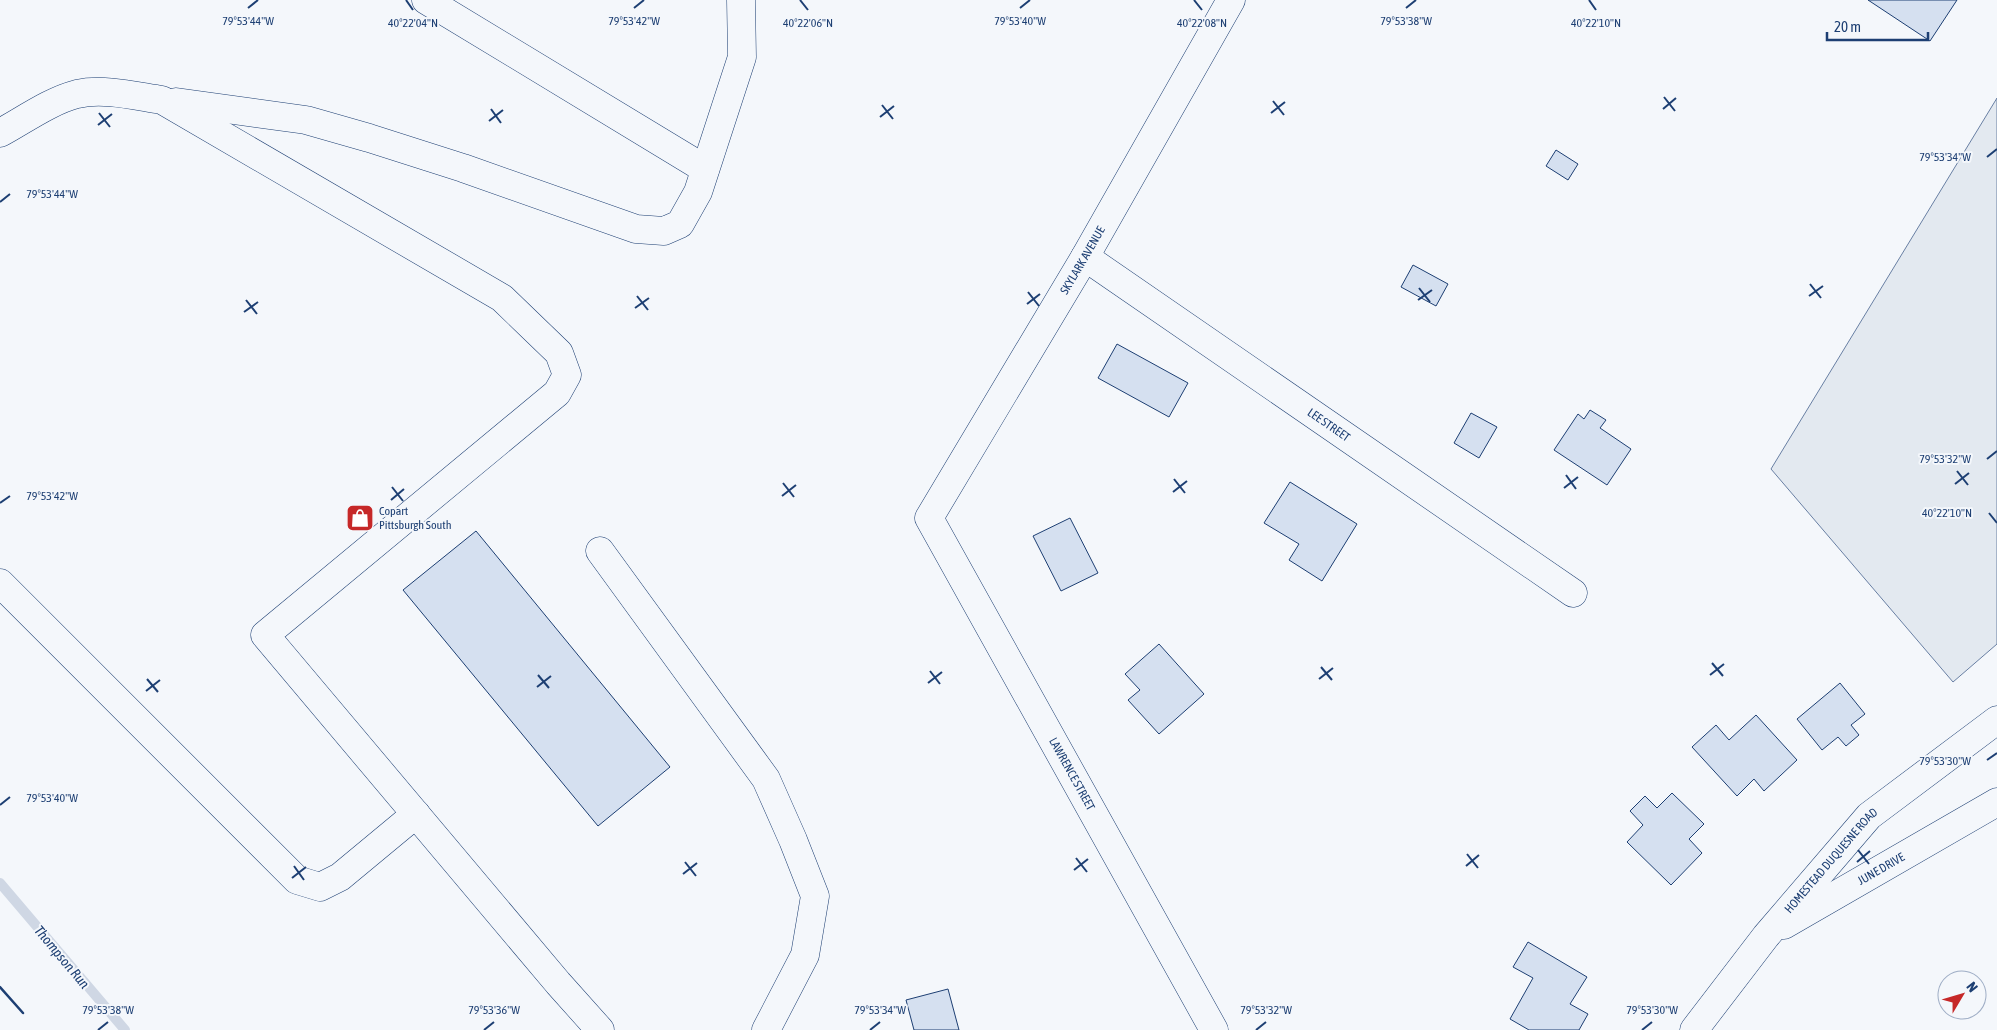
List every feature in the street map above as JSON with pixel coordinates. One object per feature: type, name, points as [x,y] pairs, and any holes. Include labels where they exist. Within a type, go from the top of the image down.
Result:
[{"type":"street","points":[[426,0],[706,169]]},
{"type":"street","points":[[0,133],[52,104],[76,94],[102,92],[306,120],[463,168],[636,229],[664,232],[680,224],[698,192],[706,169],[742,57],[741,0]]},
{"type":"street","name":"SKYLARK AVENUE","points":[[929,518],[1085,257],[1231,0]]},
{"type":"street","points":[[162,100],[502,298],[559,353],[567,375],[557,393],[265,635],[558,983],[600,1030]]},
{"type":"street","name":"LEE STREET","points":[[1085,257],[1573,593]]},
{"type":"street","name":"LAWRENCE STREET","points":[[929,518],[1214,1030]]},
{"type":"street","points":[[600,550],[766,779],[815,896],[805,955],[766,1030]]},
{"type":"street","points":[[0,583],[297,880],[320,887],[340,877],[416,814]]},
{"type":"street","name":"HOMESTEAD DUQUESNE ROAD","points":[[1694,1030],[1766,936],[1869,816],[1997,720]]},
{"type":"street","name":"JUNE DRIVE","points":[[1766,936],[1997,802]]},
{"type":"shaded area","points":[[1997,98],[1997,644],[1953,682],[1771,469]]},
{"type":"building","points":[[1868,0],[1957,0],[1930,41]]},
{"type":"building","points":[[1556,150],[1578,164],[1568,180],[1546,166]]},
{"type":"building","points":[[1413,265],[1448,284],[1436,306],[1401,287]]},
{"type":"building","points":[[1117,344],[1188,383],[1169,417],[1098,378]]},
{"type":"building","points":[[1590,410],[1606,420],[1600,428],[1631,449],[1607,485],[1554,450],[1578,414],[1584,419]]},
{"type":"building","points":[[1471,413],[1497,427],[1479,458],[1454,443]]},
{"type":"building","points":[[1290,482],[1357,524],[1322,581],[1289,560],[1299,544],[1264,523]]},
{"type":"building","points":[[1070,518],[1098,573],[1061,591],[1033,536]]},
{"type":"building","points":[[476,531],[670,767],[598,826],[403,590]]},
{"type":"building","points":[[1159,644],[1204,694],[1159,734],[1128,700],[1140,690],[1125,674]]},
{"type":"building","points":[[1840,683],[1865,714],[1851,725],[1859,735],[1846,746],[1838,737],[1822,750],[1797,719]]},
{"type":"building","points":[[1756,715],[1797,760],[1764,791],[1754,779],[1737,796],[1692,747],[1716,725],[1729,740]]},
{"type":"building","points":[[1672,793],[1704,824],[1689,839],[1702,853],[1671,885],[1627,842],[1643,825],[1630,811],[1645,796],[1657,808]]},
{"type":"building","points":[[1528,942],[1587,977],[1570,1004],[1588,1014],[1579,1030],[1529,1030],[1510,1019],[1533,978],[1513,967]]},
{"type":"building","points":[[948,989],[959,1030],[914,1030],[906,1000]]},
{"type":"waterway","name":"Thompson Run","points":[[0,883],[125,1030]]},
{"type":"wall","points":[[0,987],[23,1013]]},
{"type":"place","name":"Copart Pittsburgh South","points":[[360,518]]}]
